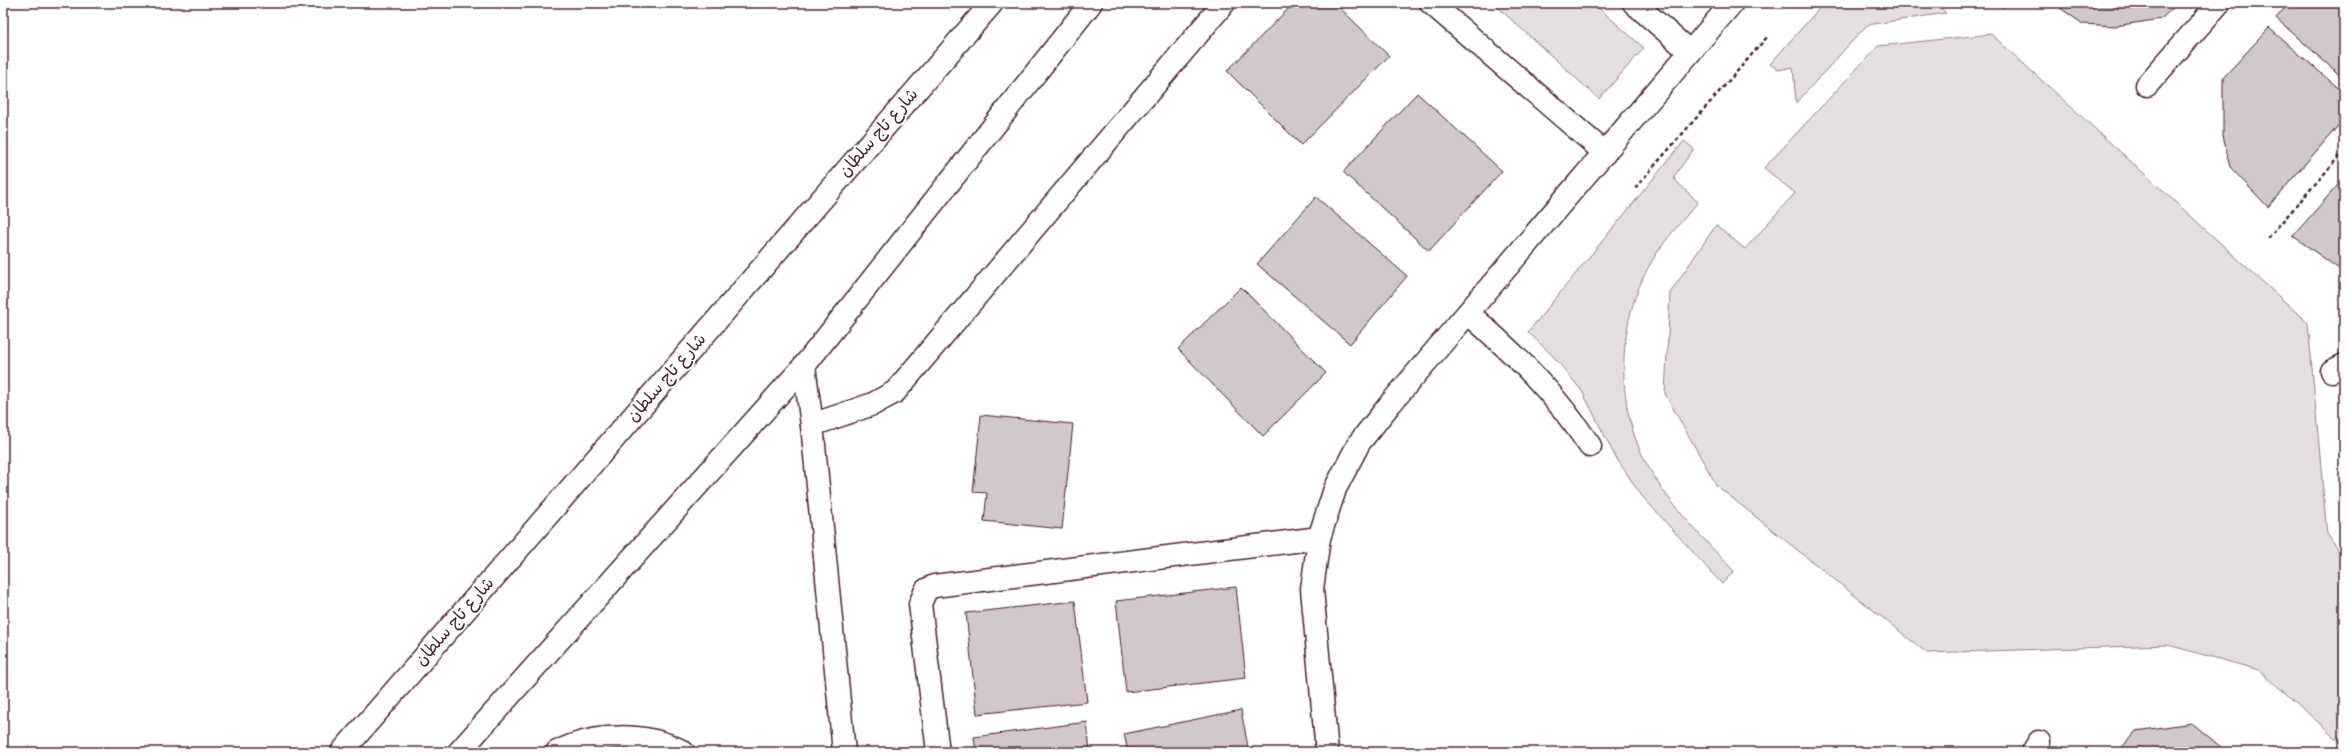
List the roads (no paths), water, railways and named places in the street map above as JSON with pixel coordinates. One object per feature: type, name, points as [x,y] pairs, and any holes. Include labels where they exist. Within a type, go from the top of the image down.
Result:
[{"type":"street","name":"شارع تاج سلطان","points":[[342,752],[992,3]]},
{"type":"street","points":[[459,752],[804,366],[1091,3]]},
{"type":"street","points":[[812,425],[873,404],[899,388],[1224,3]]},
{"type":"street","points":[[1431,3],[1605,153]]},
{"type":"street","points":[[1634,3],[1690,52]]},
{"type":"street","points":[[1327,752],[1312,589],[1319,538],[1335,489],[1359,443],[1732,3]]},
{"type":"street","points":[[2146,85],[2219,3]]},
{"type":"street","points":[[1468,313],[1537,376],[1569,415],[1590,446]]},
{"type":"street","points":[[804,366],[812,425],[844,752]]},
{"type":"street","points":[[938,752],[920,604],[926,590],[934,586],[1319,538]]},
{"type":"street","points":[[557,752],[592,740],[621,738],[649,740],[683,752]]}]
